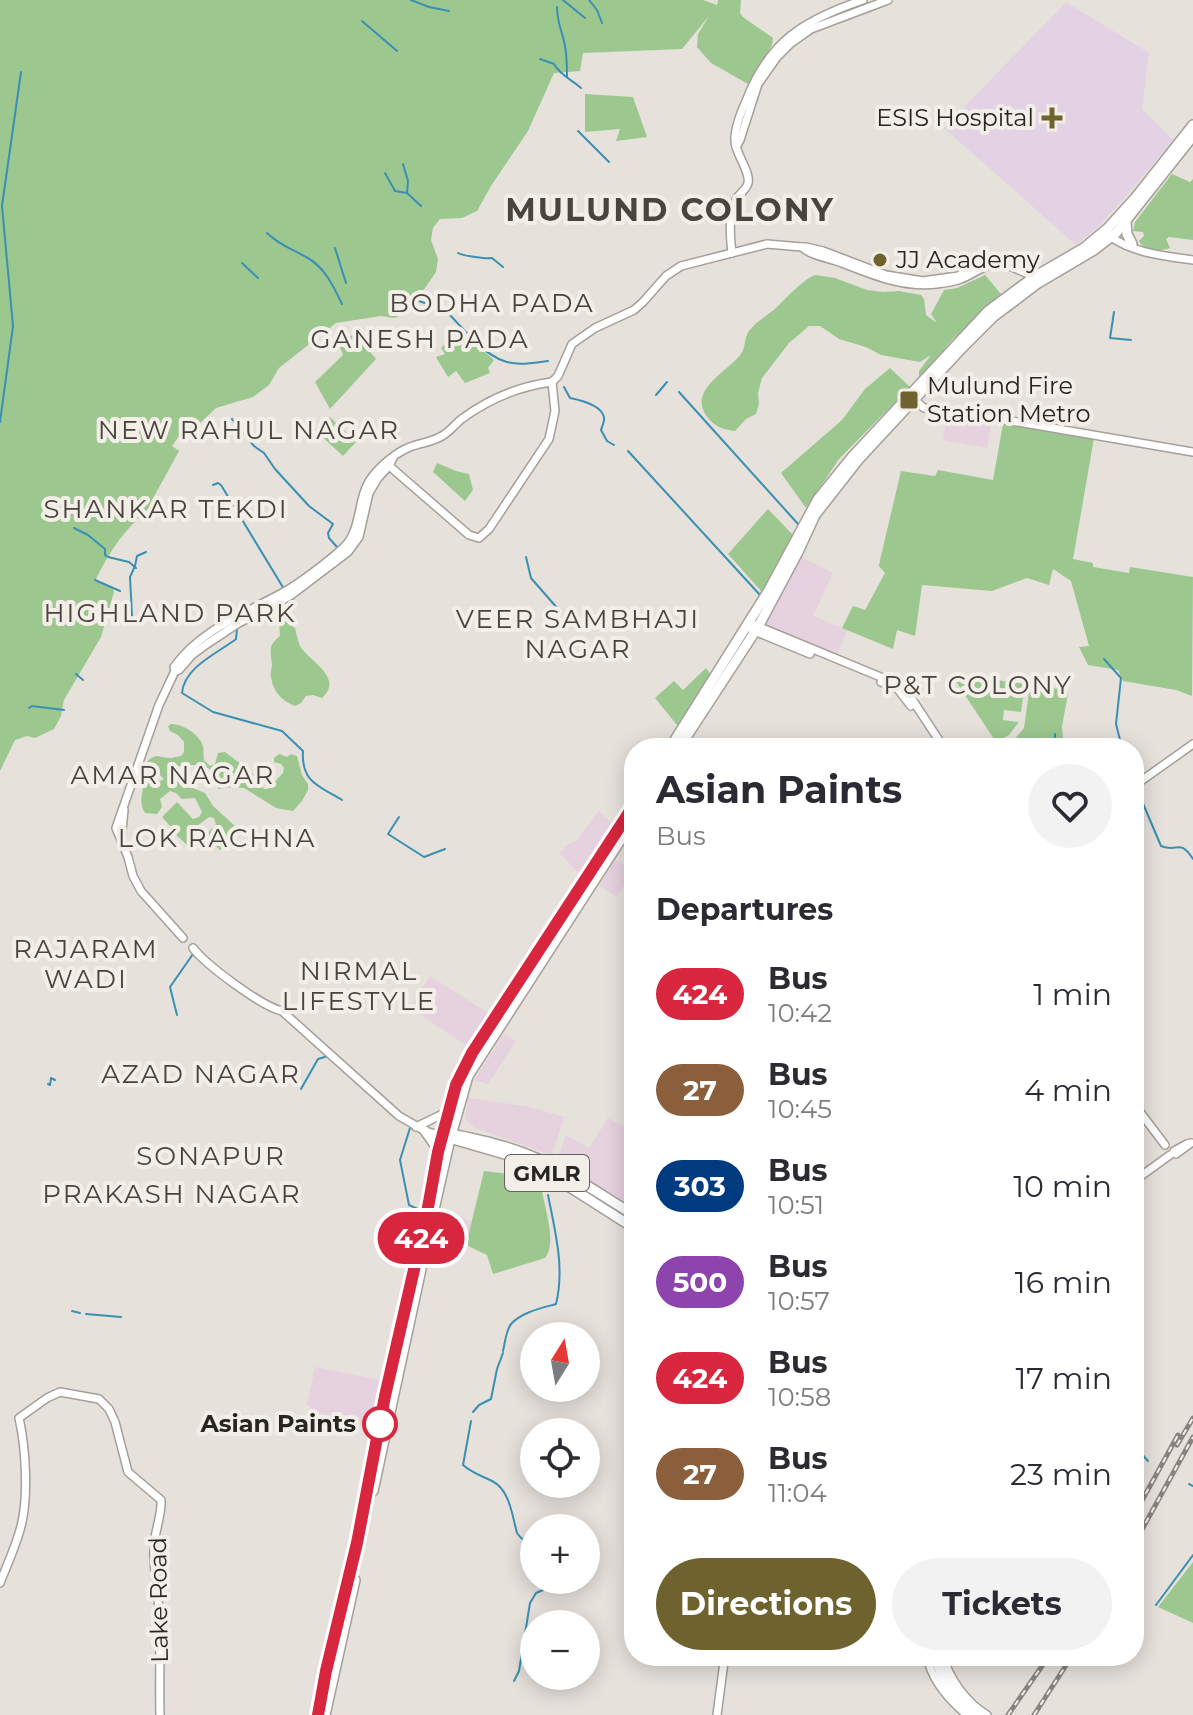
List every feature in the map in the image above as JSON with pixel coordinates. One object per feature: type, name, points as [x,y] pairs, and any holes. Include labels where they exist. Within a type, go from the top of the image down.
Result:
[{"type":"main road","points":[[1109,233],[1193,125]]},
{"type":"main road","points":[[677,738],[764,616],[815,515],[858,460],[993,317],[1040,277],[1126,222],[1193,136]]},
{"type":"main road","points":[[1126,222],[1127,234],[1134,246]]},
{"type":"main road","points":[[685,738],[755,628],[818,499],[852,457],[918,398],[988,311],[1023,278],[1040,277]]},
{"type":"main road","points":[[481,1048],[624,821]]},
{"type":"main road","points":[[325,1715],[461,1072],[500,1028],[624,835]]},
{"type":"main road","points":[[454,1110],[471,1138]]},
{"type":"main road","points":[[420,1129],[438,1152]]},
{"type":"main road","points":[[318,1715],[438,1152],[448,1136]]},
{"type":"main road","name":"GMLR","points":[[448,1136],[471,1138],[543,1170],[624,1222]]},
{"type":"main road","name":"GMLR","points":[[448,1136],[517,1151],[573,1177],[624,1209]]},
{"type":"main road","points":[[937,1666],[950,1689],[978,1715]]},
{"type":"street","points":[[732,253],[730,229],[734,204],[747,186],[748,178],[734,138],[755,80],[770,55],[784,41],[828,12],[863,0]]},
{"type":"street","points":[[736,147],[758,84],[790,44],[811,29],[888,0]]},
{"type":"street","points":[[1109,233],[1148,253],[1193,260]]},
{"type":"street","points":[[183,938],[141,891],[116,828],[159,705],[175,671],[192,655],[234,621],[290,596],[359,537],[369,493],[389,462],[408,447],[443,436],[461,420],[496,398],[552,382],[558,376],[572,344],[595,328],[634,310],[666,276],[681,266],[767,244],[823,253],[876,276],[919,285],[958,280],[981,263],[1001,259],[1040,277]]},
{"type":"street","points":[[967,274],[994,264],[1003,265],[1023,278]]},
{"type":"street","points":[[389,462],[469,535],[479,538],[489,529],[549,439],[555,411],[552,382]]},
{"type":"street","points":[[918,398],[1193,452]]},
{"type":"street","points":[[755,628],[900,685],[935,738]]},
{"type":"street","points":[[1144,779],[1193,744]]},
{"type":"street","points":[[193,948],[263,1004],[282,1011],[399,1116],[420,1129],[448,1136]]},
{"type":"street","points":[[420,1129],[454,1110]]},
{"type":"street","points":[[1144,1117],[1171,1152]]},
{"type":"street","points":[[1144,1173],[1171,1152],[1192,1143]]},
{"type":"street","name":"Lake Road","points":[[0,1583],[25,1509],[23,1438],[19,1418],[60,1392],[99,1399],[114,1412],[128,1472],[161,1500],[153,1552],[159,1605],[160,1715]]},
{"type":"street","points":[[717,1715],[723,1666]]},
{"type":"street","points":[[929,1666],[948,1697],[967,1715]]},
{"type":"street","points":[[947,1666],[969,1701],[987,1715]]},
{"type":"shaded area","name":"ESIS Hospital","points":[[1066,2],[1149,53],[1142,109],[1173,140],[1095,230],[1076,245],[944,128]]},
{"type":"shaded area","points":[[947,415],[991,422],[987,448],[943,440]]},
{"type":"shaded area","points":[[802,557],[833,573],[813,616],[847,630],[836,657],[767,629],[767,621]]},
{"type":"shaded area","points":[[599,811],[615,827],[582,877],[560,853],[576,841]]},
{"type":"shaded area","points":[[615,860],[624,865],[624,885],[617,897],[599,885]]},
{"type":"shaded area","points":[[430,976],[488,1013],[466,1045],[410,1008]]},
{"type":"shaded area","points":[[504,1034],[516,1041],[488,1084],[474,1080]]},
{"type":"shaded area","points":[[468,1098],[530,1107],[564,1117],[552,1155],[475,1128],[465,1119]]},
{"type":"shaded area","points":[[608,1118],[624,1127],[624,1206],[556,1162],[566,1136],[589,1148]]},
{"type":"shaded area","points":[[439,1212],[472,1221],[466,1245],[456,1261],[431,1249]]},
{"type":"shaded area","points":[[315,1367],[385,1381],[375,1426],[319,1413],[307,1405]]},
{"type":"green space","points":[[0,0],[703,0],[717,5],[718,0],[741,0],[740,13],[743,17],[773,38],[772,45],[748,84],[711,63],[697,47],[698,34],[709,16],[682,49],[583,53],[580,71],[554,73],[528,131],[477,211],[462,218],[440,219],[433,228],[431,240],[438,259],[436,272],[408,313],[394,318],[381,316],[336,323],[279,368],[269,385],[253,397],[216,408],[198,425],[179,436],[172,446],[179,451],[151,502],[154,504],[120,539],[95,581],[112,587],[114,592],[101,637],[64,700],[61,716],[54,729],[35,738],[27,736],[15,740],[0,771]]},
{"type":"green space","points":[[585,94],[633,97],[647,137],[616,141],[620,129],[585,132]]},
{"type":"green space","points":[[1172,174],[1190,182],[1193,179],[1193,240],[1169,237],[1166,239],[1170,248],[1148,249],[1139,241],[1144,236],[1143,232],[1133,231],[1135,222]]},
{"type":"green space","points":[[815,275],[835,278],[867,290],[921,295],[926,315],[937,323],[931,314],[944,290],[957,288],[985,275],[1001,294],[953,339],[919,378],[919,371],[931,355],[920,362],[881,355],[839,339],[820,326],[809,326],[789,343],[762,378],[756,414],[746,419],[735,431],[716,426],[703,408],[705,391],[741,354],[752,327]]},
{"type":"green space","points":[[458,329],[494,360],[488,368],[490,373],[465,383],[456,371],[448,377],[436,357],[445,354],[441,348]]},
{"type":"green space","points":[[358,335],[376,359],[330,409],[315,382],[343,355],[337,340]]},
{"type":"green space","points":[[890,368],[910,387],[839,459],[806,508],[781,473],[842,420],[865,389]]},
{"type":"green space","points":[[330,417],[356,442],[343,456],[315,430]]},
{"type":"green space","points":[[1003,424],[1094,438],[1073,559],[1093,563],[1093,567],[1129,573],[1130,567],[1193,577],[1192,696],[1176,690],[1123,681],[1118,670],[1088,665],[1079,647],[1089,646],[1071,581],[1053,569],[1049,585],[1027,578],[992,591],[922,585],[915,636],[897,630],[893,649],[842,628],[853,606],[865,610],[885,573],[879,566],[901,471],[935,476],[938,470],[993,480]]},
{"type":"green space","points":[[437,463],[469,474],[473,490],[465,501],[433,472]]},
{"type":"green space","points":[[768,509],[793,535],[762,592],[728,554]]},
{"type":"green space","points":[[283,620],[295,628],[304,652],[328,677],[328,691],[322,698],[306,696],[295,706],[282,699],[274,687],[271,649],[280,636],[279,622]]},
{"type":"green space","points":[[706,668],[711,675],[677,725],[655,698],[674,681],[683,690]]},
{"type":"green space","points":[[951,674],[1025,684],[1021,712],[1004,710],[1003,720],[1019,722],[1009,735],[993,738]]},
{"type":"green space","points":[[1030,685],[1066,690],[1063,738],[1015,738],[1024,728]]},
{"type":"green space","points":[[168,726],[185,728],[198,738],[203,746],[204,760],[210,766],[215,764],[218,753],[225,752],[262,780],[264,789],[268,789],[283,773],[284,768],[274,762],[274,758],[279,754],[297,756],[308,790],[293,811],[276,808],[244,788],[218,789],[215,774],[204,767],[176,767],[173,776],[205,793],[237,831],[235,838],[220,850],[206,835],[216,824],[214,818],[209,817],[197,826],[196,843],[188,846],[162,817],[177,802],[193,819],[199,817],[202,812],[195,798],[182,799],[170,791],[160,799],[162,807],[157,814],[145,813],[142,805],[145,779],[150,776],[160,781],[164,779],[149,768],[147,762],[155,756],[172,758],[184,752],[184,742],[170,731]]},
{"type":"green space","points":[[484,1171],[511,1174],[548,1187],[542,1191],[550,1235],[545,1258],[493,1274],[487,1255],[466,1245]]},
{"type":"green space","points":[[1193,1562],[1193,1623],[1158,1607]]},
{"type":"waterway","points":[[411,0],[449,11]]},
{"type":"waterway","points":[[563,0],[585,18]]},
{"type":"waterway","points":[[589,0],[602,23]]},
{"type":"waterway","points":[[557,7],[566,50],[567,77]]},
{"type":"waterway","points":[[362,21],[397,51]]},
{"type":"waterway","points":[[540,59],[554,64],[581,88]]},
{"type":"waterway","points":[[0,422],[13,326],[2,206],[21,72]]},
{"type":"waterway","points":[[578,131],[609,162]]},
{"type":"waterway","points":[[403,164],[408,181],[407,193]]},
{"type":"waterway","points":[[385,173],[395,191],[407,193],[421,206]]},
{"type":"waterway","points":[[267,233],[318,266],[342,304]]},
{"type":"waterway","points":[[335,248],[346,283]]},
{"type":"waterway","points":[[458,253],[492,258],[503,267]]},
{"type":"waterway","points":[[242,263],[258,278]]},
{"type":"waterway","points":[[413,299],[442,309]]},
{"type":"waterway","points":[[447,312],[473,340],[504,361],[526,364],[548,361]]},
{"type":"waterway","points":[[1114,312],[1110,338],[1131,340]]},
{"type":"waterway","points":[[338,333],[342,344]]},
{"type":"waterway","points":[[656,395],[667,382]]},
{"type":"waterway","points":[[564,387],[570,398],[599,409],[604,419],[601,430],[607,441],[614,445]]},
{"type":"waterway","points":[[679,392],[798,524]]},
{"type":"waterway","points":[[232,419],[309,506],[333,524],[328,533],[337,547]]},
{"type":"waterway","points":[[628,451],[760,595]]},
{"type":"waterway","points":[[213,485],[221,485],[284,589]]},
{"type":"waterway","points":[[74,528],[105,549],[108,557],[129,562],[136,568]]},
{"type":"waterway","points":[[132,616],[130,577],[137,556],[146,552]]},
{"type":"waterway","points":[[526,557],[531,578],[558,609]]},
{"type":"waterway","points":[[95,580],[120,591]]},
{"type":"waterway","points":[[237,629],[236,639],[195,668],[182,693],[213,712],[282,731],[303,751],[305,770],[313,782],[342,800]]},
{"type":"waterway","points":[[1104,659],[1121,678],[1116,724],[1120,738]]},
{"type":"waterway","points":[[76,674],[83,680]]},
{"type":"waterway","points":[[29,708],[64,710]]},
{"type":"waterway","points":[[1144,806],[1161,846],[1185,849],[1193,859]]},
{"type":"waterway","points":[[399,817],[388,834],[424,857],[445,849]]},
{"type":"waterway","points":[[177,1015],[170,987],[193,954]]},
{"type":"waterway","points":[[301,1089],[318,1059],[328,1056]]},
{"type":"waterway","points":[[48,1084],[51,1078],[55,1080]]},
{"type":"waterway","points":[[410,1128],[400,1160],[409,1205],[422,1211]]},
{"type":"waterway","points":[[503,1351],[511,1324],[532,1311],[556,1304],[559,1263],[548,1195]]},
{"type":"waterway","points":[[72,1311],[80,1313]]},
{"type":"waterway","points":[[86,1314],[121,1317]]},
{"type":"waterway","points":[[473,1412],[491,1399],[503,1353]]},
{"type":"waterway","points":[[471,1421],[463,1465],[503,1490],[520,1537]]},
{"type":"waterway","points":[[1144,1456],[1148,1461]]},
{"type":"waterway","points":[[1189,1484],[1193,1486]]},
{"type":"waterway","points":[[1156,1605],[1193,1555]]},
{"type":"waterway","points":[[514,1681],[519,1671],[530,1603],[535,1594]]},
{"type":"railway","points":[[1177,1445],[1193,1418]]},
{"type":"railway","points":[[1144,1497],[1178,1435]]},
{"type":"railway","points":[[1144,1526],[1193,1437]]},
{"type":"railway","points":[[1008,1715],[1042,1666]]},
{"type":"railway","points":[[1034,1715],[1066,1666]]},
{"type":"bus line","name":"424","points":[[318,1715],[438,1152],[456,1085],[472,1053],[624,821]]},
{"type":"place","name":"ESIS Hospital","points":[[1052,118]]},
{"type":"place","name":"JJ Academy","points":[[880,260]]},
{"type":"place","name":"Mulund Fire Station Metro","points":[[909,400]]},
{"type":"place","name":"Asian Paints","points":[[380,1424]]},
{"type":"district","name":"MULUND COLONY","points":[[670,210]]},
{"type":"district","name":"BODHA PADA","points":[[492,303]]},
{"type":"district","name":"GANESH PADA","points":[[420,339]]},
{"type":"district","name":"NEW RAHUL NAGAR","points":[[249,430]]},
{"type":"district","name":"SHANKAR TEKDI","points":[[166,509]]},
{"type":"district","name":"HIGHLAND PARK","points":[[170,613]]},
{"type":"district","name":"VEER SAMBHAJI NAGAR","points":[[578,634]]},
{"type":"district","name":"P&T COLONY","points":[[978,685]]},
{"type":"district","name":"AMAR NAGAR","points":[[173,775]]},
{"type":"district","name":"LOK RACHNA","points":[[217,838]]},
{"type":"district","name":"RAJARAM WADI","points":[[86,964]]},
{"type":"district","name":"NIRMAL LIFESTYLE","points":[[359,986]]},
{"type":"district","name":"AZAD NAGAR","points":[[201,1074]]},
{"type":"district","name":"SONAPUR","points":[[211,1156]]},
{"type":"district","name":"PRAKASH NAGAR","points":[[172,1194]]}]
